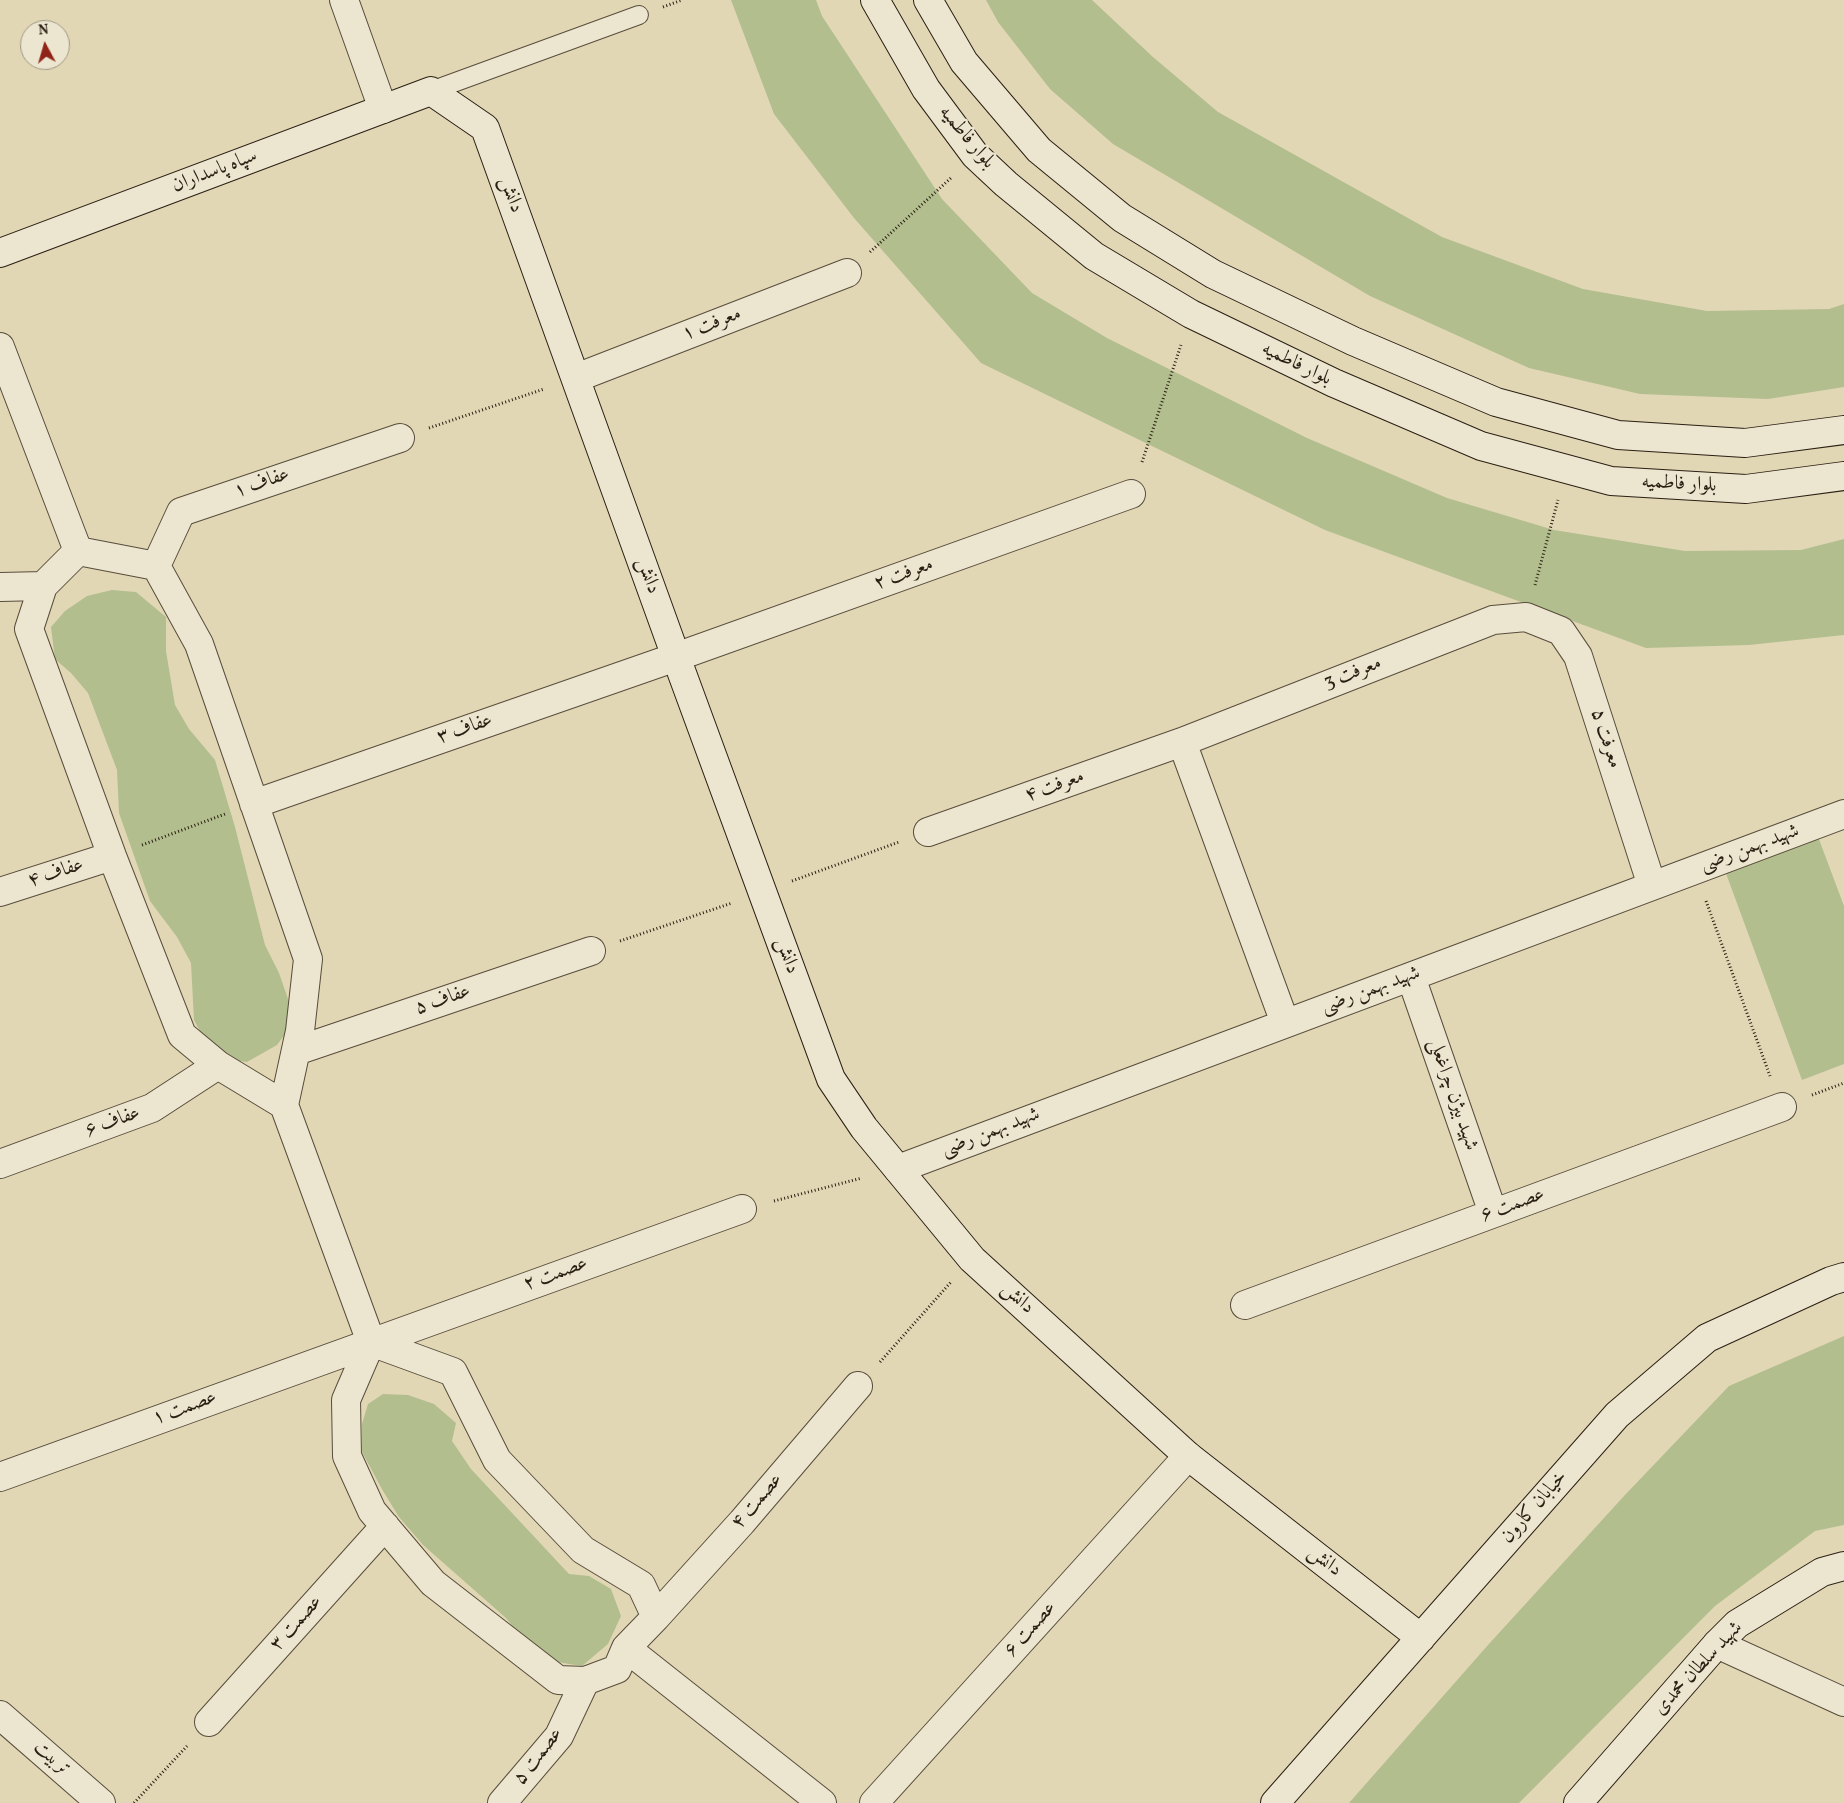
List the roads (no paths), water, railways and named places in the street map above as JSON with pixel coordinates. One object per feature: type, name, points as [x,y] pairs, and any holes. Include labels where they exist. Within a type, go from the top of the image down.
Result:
[{"type":"street","points":[[344,0],[382,109]]},
{"type":"street","name":"بلوار فاطمیه","points":[[875,0],[926,89],[975,155],[1006,184],[1094,256],[1191,314],[1334,383],[1480,446],[1611,481],[1746,489],[1844,476]]},
{"type":"street","points":[[928,0],[964,62],[1039,150],[1122,218],[1213,274],[1354,341],[1496,402],[1618,436],[1745,443],[1844,430]]},
{"type":"street","name":"سپاه پاسداران","points":[[0,253],[431,91]]},
{"type":"street","name":"دانش","points":[[431,91],[486,128],[676,657],[831,1079],[864,1128],[972,1259],[1188,1456],[1421,1638]]},
{"type":"street","name":"معرفت ۱","points":[[576,378],[847,273]]},
{"type":"street","points":[[0,347],[78,550]]},
{"type":"street","name":"عفاف ۱","points":[[156,566],[181,512],[400,438]]},
{"type":"street","name":"معرفت ۲","points":[[676,657],[1131,494]]},
{"type":"street","points":[[78,550],[156,566],[199,644],[308,959],[300,1031],[284,1105],[371,1342],[346,1400],[346,1456],[372,1511],[434,1583],[558,1680],[585,1681]]},
{"type":"street","points":[[78,550],[43,586],[28,629],[112,856],[182,1035],[218,1065],[284,1105]]},
{"type":"street","points":[[0,587],[43,586]]},
{"type":"street","name":"معرفت 3","points":[[1182,742],[1493,620],[1526,617]]},
{"type":"street","name":"معرفت ۵","points":[[1526,617],[1561,631],[1578,656],[1652,886]]},
{"type":"street","name":"عفاف ۳","points":[[254,804],[676,657]]},
{"type":"street","points":[[1182,742],[1285,1023]]},
{"type":"street","name":"معرفت ۴","points":[[928,832],[1182,742]]},
{"type":"street","name":"شهید بهمن رضی","points":[[898,1169],[1844,814]]},
{"type":"street","name":"عفاف ۴","points":[[0,892],[112,856]]},
{"type":"street","name":"عفاف ۵","points":[[296,1051],[591,952]]},
{"type":"street","name":"شهید بیژن چراغعلی","points":[[1411,977],[1493,1213]]},
{"type":"street","name":"عفاف ۶","points":[[0,1164],[152,1108],[218,1065]]},
{"type":"street","name":"عصمت ۶","points":[[1245,1305],[1782,1107]]},
{"type":"street","name":"عصمت ۲","points":[[371,1342],[742,1209]]},
{"type":"street","name":"خیابان کارون","points":[[1275,1803],[1617,1415],[1708,1338],[1831,1281],[1844,1277]]},
{"type":"street","points":[[371,1342],[453,1372],[497,1460],[583,1550],[641,1585],[656,1617]]},
{"type":"street","name":"عصمت ۱","points":[[0,1476],[371,1342]]},
{"type":"street","name":"عصمت ۴","points":[[585,1681],[617,1669],[626,1648],[742,1522],[858,1386]]},
{"type":"street","name":"عصمت ۶","points":[[874,1803],[1188,1456]]},
{"type":"street","name":"عصمت ۳","points":[[210,1722],[385,1526]]},
{"type":"street","name":"شهید سلطان محمدی","points":[[1578,1803],[1716,1644],[1737,1624],[1822,1572],[1844,1566]]},
{"type":"street","points":[[1716,1644],[1844,1702]]},
{"type":"street","points":[[626,1648],[822,1803]]},
{"type":"street","name":"عصمت ۵","points":[[502,1803],[559,1736],[585,1681]]},
{"type":"street","name":"تربیت","points":[[0,1715],[102,1803]]},
{"type":"lane","points":[[431,91],[639,15]]}]
